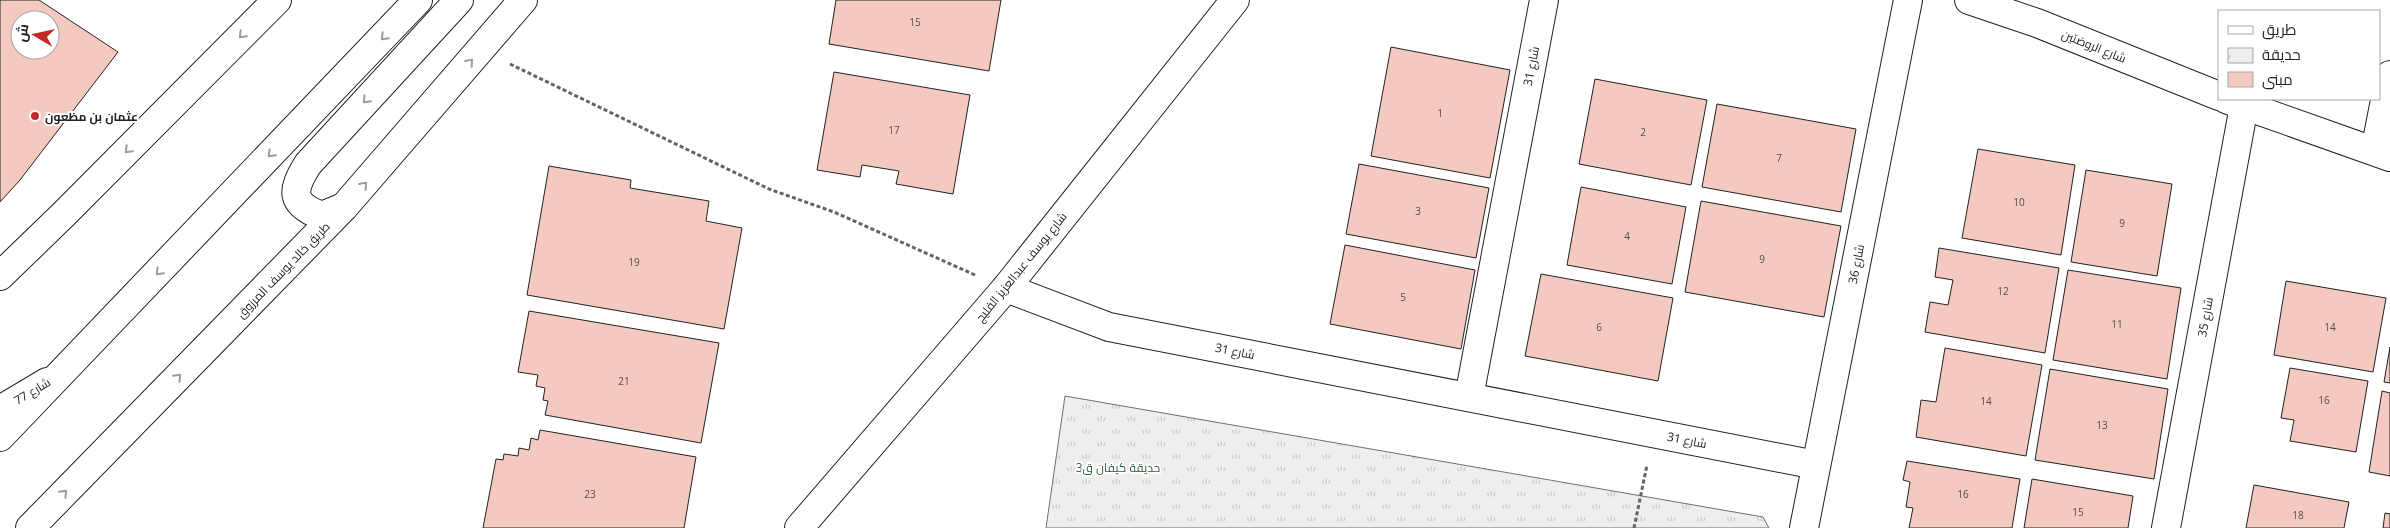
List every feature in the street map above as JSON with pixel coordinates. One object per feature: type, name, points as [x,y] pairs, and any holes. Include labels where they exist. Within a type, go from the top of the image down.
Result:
[{"type":"main road","points":[[0,276],[277,0]]},
{"type":"main road","points":[[0,438],[418,0]]},
{"type":"main road","points":[[344,207],[322,216],[306,210],[298,199],[296,183],[308,164],[459,0]]},
{"type":"main road","name":"طريق خالد يوسف المرزوق","points":[[30,528],[344,207],[523,0]]},
{"type":"main road","name":"شارع يوسف عبدالعزيز الفليج","points":[[799,528],[1006,288],[1235,0]]},
{"type":"main road","name":"شارع 31","points":[[1469,397],[1544,0]]},
{"type":"main road","name":"شارع 36","points":[[1804,528],[1908,0]]},
{"type":"main road","name":"شارع الروضتين","points":[[1969,0],[2039,12],[2218,96]]},
{"type":"main road","points":[[2234,102],[2383,154],[2390,75]]},
{"type":"main road","name":"شارع 35","points":[[2166,528],[2234,102]]},
{"type":"main road","name":"شارع 31","points":[[1006,288],[1110,327],[1816,465]]},
{"type":"main road","name":"شارع 77","points":[[0,410],[64,372]]},
{"type":"path","points":[[480,50],[769,189],[834,212],[1006,288]]},
{"type":"path","points":[[1634,528],[1653,433]]},
{"type":"green space","name":"حديقة كيفان ق3","points":[[1065,396],[1763,517],[1769,528],[1046,528]]},
{"type":"building","name":"عثمان بن مظعون","points":[[0,0],[39,0],[54,10],[10,10],[10,60],[60,60],[60,14],[118,52],[20,180],[0,202]]},
{"type":"building","points":[[836,0],[1001,0],[989,71],[829,44]]},
{"type":"building","points":[[1391,47],[1510,70],[1490,178],[1371,156]]},
{"type":"building","points":[[834,72],[970,95],[953,194],[896,184],[899,171],[862,165],[860,177],[817,170]]},
{"type":"building","points":[[1595,79],[1707,100],[1691,185],[1579,164]]},
{"type":"building","points":[[1717,104],[1856,129],[1841,212],[1702,187]]},
{"type":"building","points":[[1978,149],[2075,165],[2061,255],[1962,238]]},
{"type":"building","points":[[1359,164],[1489,188],[1476,258],[1346,234]]},
{"type":"building","points":[[549,166],[631,180],[630,188],[709,201],[706,221],[742,228],[724,329],[527,295]]},
{"type":"building","points":[[2086,170],[2172,184],[2157,276],[2071,262]]},
{"type":"building","points":[[1581,187],[1686,207],[1672,284],[1567,265]]},
{"type":"building","points":[[1701,201],[1841,226],[1824,317],[1685,292]]},
{"type":"building","points":[[1345,245],[1475,270],[1461,349],[1330,324]]},
{"type":"building","points":[[1939,248],[2059,268],[2045,353],[1925,332],[1930,302],[1948,305],[1953,280],[1935,277]]},
{"type":"building","points":[[2068,270],[2181,288],[2167,379],[2053,360]]},
{"type":"building","points":[[1541,274],[1673,298],[1658,381],[1525,356]]},
{"type":"building","points":[[2286,281],[2386,298],[2373,372],[2274,355]]},
{"type":"building","points":[[529,311],[719,343],[701,443],[545,415],[548,401],[543,400],[545,388],[536,386],[538,375],[518,372]]},
{"type":"building","points":[[2390,347],[2390,383],[2384,382]]},
{"type":"building","points":[[1945,348],[2042,365],[2026,456],[1916,437],[1921,400],[1936,402]]},
{"type":"building","points":[[2290,368],[2368,381],[2356,452],[2290,441],[2294,420],[2281,418]]},
{"type":"building","points":[[2050,369],[2168,389],[2154,479],[2035,460]]},
{"type":"building","points":[[2382,391],[2390,393],[2390,476],[2369,472]]},
{"type":"building","points":[[540,430],[696,457],[684,528],[483,528],[496,459],[503,460],[504,454],[518,456],[519,448],[529,450],[531,438],[538,440]]},
{"type":"building","points":[[1907,461],[2020,479],[2012,528],[1909,528],[1913,508],[1906,507],[1910,482],[1903,480]]},
{"type":"building","points":[[2032,479],[2133,496],[2128,528],[2024,528]]},
{"type":"building","points":[[2254,485],[2349,502],[2344,528],[2246,528]]},
{"type":"building","points":[[2385,513],[2390,514],[2390,528],[2383,528]]},
{"type":"place","name":"عثمان بن مظعون","points":[[35,116]]}]
